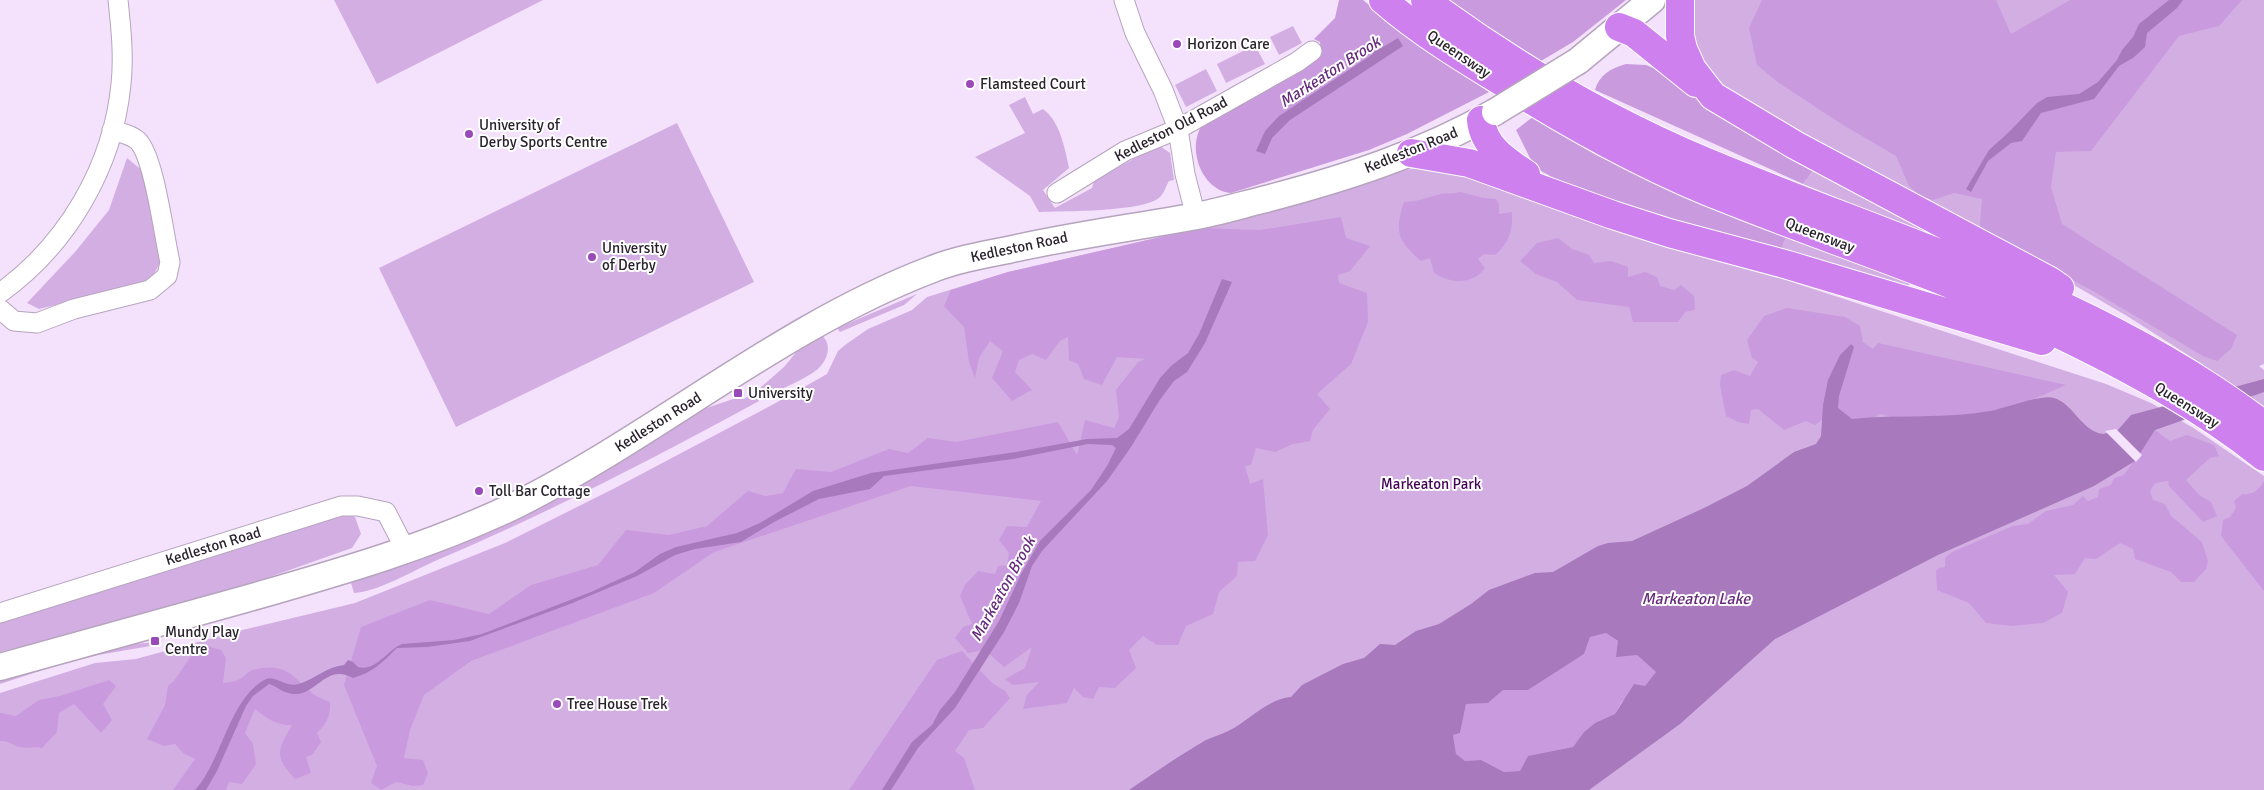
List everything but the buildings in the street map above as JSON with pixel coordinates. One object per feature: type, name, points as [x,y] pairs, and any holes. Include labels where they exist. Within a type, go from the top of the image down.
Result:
[{"type":"highway","name":"Queensway","points":[[1383,0],[1469,62],[1549,111],[1618,149],[1726,199],[1933,277],[2014,312],[2113,360],[2222,426],[2264,457]]},
{"type":"highway","name":"Queensway","points":[[1425,0],[1516,62],[1636,130],[1704,161],[1982,269],[2126,336],[2201,381],[2258,420]]},
{"type":"highway","points":[[1680,0],[1683,49],[1692,70],[1713,96]]},
{"type":"highway","points":[[1619,27],[1634,34],[1713,96],[1795,145],[2050,281],[2126,336]]},
{"type":"highway","points":[[1488,116],[1482,129],[1486,140],[1496,152],[1548,190]]},
{"type":"highway","points":[[1411,152],[1469,163],[1613,215],[1669,233],[1788,265],[2113,360]]},
{"type":"street","points":[[0,293],[46,251],[85,198],[100,168],[112,130],[121,84],[122,60],[118,0]]},
{"type":"street","points":[[1124,0],[1135,33],[1163,90],[1178,129],[1185,174],[1196,216]]},
{"type":"street","name":"Kedleston Road","points":[[0,667],[270,592],[403,551],[480,522],[556,484],[824,318],[891,285],[956,261],[1065,237],[1196,216],[1316,186],[1381,165],[1488,116],[1578,61],[1652,0]]},
{"type":"street","name":"Kedleston Old Road","points":[[1057,193],[1132,147],[1178,129],[1297,62],[1312,51]]},
{"type":"street","points":[[0,309],[14,321],[37,323],[74,309],[150,290],[167,276],[170,262],[151,165],[145,149],[138,140],[112,130]]},
{"type":"street","name":"Kedleston Road","points":[[0,613],[341,506],[358,506],[386,512],[401,540],[403,551]]},
{"type":"green space","points":[[334,0],[543,0],[377,84]]},
{"type":"green space","points":[[1691,0],[2264,0],[2264,364],[2259,366],[2264,370],[2264,410],[2202,364],[2127,316],[2050,271],[1724,93],[1694,60]]},
{"type":"green space","points":[[1293,26],[1302,43],[1279,55],[1270,37]]},
{"type":"green space","points":[[1255,45],[1265,64],[1226,83],[1217,64]]},
{"type":"green space","points":[[1206,69],[1217,91],[1186,107],[1175,85]]},
{"type":"green space","points":[[1025,97],[1033,114],[1043,109],[1049,114],[1058,128],[1063,144],[1069,168],[1043,190],[1055,208],[1092,188],[1094,181],[1151,149],[1160,146],[1170,153],[1174,180],[1169,181],[1159,198],[1150,203],[1102,210],[1039,212],[1030,196],[975,157],[1025,133],[1009,105]]},
{"type":"green space","points":[[677,123],[754,282],[456,427],[379,268]]},
{"type":"green space","points":[[127,158],[144,172],[162,259],[153,276],[142,284],[39,309],[27,303],[75,252],[109,210]]},
{"type":"green space","name":"Markeaton Park","points":[[1446,163],[1625,228],[2106,384],[2151,403],[2195,429],[2264,476],[2264,790],[0,790],[0,693],[95,663],[136,659],[242,630],[355,603],[505,543],[615,488],[827,374],[838,351],[845,345],[868,329],[912,310],[927,297],[1008,272],[1200,228],[1323,197],[1398,171]]},
{"type":"green space","points":[[1815,168],[1942,234],[1940,240],[1803,184]]},
{"type":"green space","points":[[1787,235],[1910,282],[1908,289],[1781,250]]},
{"type":"green space","points":[[917,294],[904,305],[840,332],[837,328]]},
{"type":"green space","points":[[820,334],[827,342],[828,351],[825,360],[819,368],[802,379],[766,396],[760,388],[784,367],[803,344]]},
{"type":"green space","points":[[754,392],[759,401],[599,485],[395,580],[373,589],[354,593],[351,583],[356,578],[692,413],[733,399],[744,399]]},
{"type":"green space","points":[[341,511],[355,517],[361,534],[352,548],[213,597],[0,652],[0,620]]},
{"type":"green space","points":[[156,642],[156,645],[98,655],[55,666],[0,684],[0,676],[113,646]]},
{"type":"shaded area","points":[[1339,0],[1363,0],[1419,46],[1489,92],[1407,134],[1369,150],[1231,193],[1216,187],[1204,176],[1197,160],[1197,136],[1206,118],[1321,53],[1320,42],[1314,39],[1335,18]]},
{"type":"shaded area","points":[[1447,0],[1626,0],[1573,42],[1541,61]]},
{"type":"shaded area","points":[[1762,0],[1996,0],[2011,34],[2070,0],[2242,0],[2219,26],[2179,36],[2091,151],[2056,152],[2051,187],[2062,224],[2237,335],[2231,349],[2217,361],[2203,356],[2093,291],[1981,231],[1982,199],[1954,193],[1933,200],[1920,196],[1909,186],[1896,156],[1843,125],[1779,83],[1757,65],[1749,28]]},
{"type":"shaded area","points":[[1626,64],[1646,65],[1663,72],[1815,168],[1803,184],[1595,90],[1599,80],[1606,73]]},
{"type":"shaded area","points":[[1534,116],[1596,155],[1787,235],[1781,250],[1678,223],[1563,183],[1541,171],[1531,160],[1516,130]]},
{"type":"shaded area","points":[[1461,192],[1483,198],[1496,199],[1499,204],[1499,214],[1512,212],[1512,219],[1511,231],[1504,246],[1495,255],[1484,254],[1478,259],[1485,268],[1480,274],[1468,280],[1454,281],[1434,273],[1430,258],[1421,261],[1407,248],[1400,236],[1399,221],[1404,202]]},
{"type":"shaded area","points":[[1341,217],[1346,238],[1370,246],[1350,271],[1338,275],[1339,283],[1367,293],[1368,322],[1351,364],[1317,394],[1330,409],[1313,430],[1310,441],[1293,444],[1275,452],[1256,448],[1251,465],[1245,466],[1250,484],[1263,479],[1268,535],[1255,561],[1238,562],[1237,576],[1219,592],[1213,614],[1186,626],[1178,645],[1157,645],[1143,636],[1129,650],[1136,668],[1115,688],[1099,687],[1093,699],[1083,697],[1074,688],[1067,703],[1023,709],[1027,695],[1039,682],[1013,685],[1005,679],[1025,668],[1032,647],[1004,667],[985,650],[968,653],[955,638],[963,627],[972,624],[960,596],[965,585],[978,571],[995,574],[998,566],[1007,565],[1009,553],[999,540],[1007,526],[1027,527],[1041,501],[911,486],[714,552],[654,593],[471,661],[424,695],[410,730],[404,758],[423,760],[428,773],[423,785],[413,786],[396,782],[381,790],[371,783],[377,766],[344,685],[361,627],[430,600],[489,614],[531,585],[598,565],[626,530],[669,535],[707,526],[748,491],[766,496],[783,493],[796,469],[831,472],[889,449],[908,453],[928,438],[956,442],[1058,422],[1077,455],[1085,420],[1114,428],[1119,417],[1116,390],[1138,362],[1145,359],[1117,357],[1102,385],[1084,379],[1078,364],[1069,360],[1068,337],[1060,341],[1046,360],[1032,354],[1019,360],[1015,372],[1032,390],[1012,401],[992,378],[1003,351],[990,341],[979,358],[975,378],[969,362],[964,327],[944,306],[951,290],[1008,272],[1200,228],[1260,230]]},
{"type":"shaded area","points":[[1558,238],[1572,249],[1589,255],[1594,263],[1611,261],[1628,267],[1628,277],[1645,272],[1657,277],[1660,286],[1674,290],[1681,285],[1694,296],[1695,310],[1685,312],[1678,322],[1633,322],[1629,307],[1577,300],[1557,282],[1536,274],[1520,261],[1537,243]]},
{"type":"shaded area","points":[[1787,308],[1845,317],[1860,326],[1863,342],[1873,349],[1878,343],[2066,385],[2016,406],[1980,413],[1950,416],[1891,417],[1880,414],[1866,423],[1830,414],[1815,425],[1806,421],[1784,430],[1758,409],[1751,410],[1749,424],[1738,422],[1726,416],[1720,385],[1721,375],[1734,370],[1750,376],[1758,362],[1752,358],[1747,340],[1764,316]]},
{"type":"shaded area","points":[[2155,430],[2170,441],[2187,435],[2214,445],[2219,456],[2210,458],[2186,480],[2199,495],[2211,502],[2217,516],[2203,522],[2169,486],[2168,481],[2155,483],[2150,491],[2153,500],[2165,504],[2171,516],[2202,542],[2208,561],[2206,569],[2194,582],[2181,582],[2171,572],[2135,559],[2133,549],[2120,543],[2096,559],[2085,558],[2075,574],[2054,575],[2068,592],[2062,613],[2043,623],[2012,626],[1986,623],[1969,603],[1937,590],[1936,571],[1939,568],[1945,567],[1945,558],[1952,552],[2013,526],[2028,524],[2046,511],[2073,505],[2083,496],[2088,501],[2098,497],[2099,489],[2111,485],[2114,478],[2124,475]]},
{"type":"shaded area","points":[[2264,481],[2264,591],[2221,536],[2223,520],[2230,517],[2236,508],[2234,501],[2242,494],[2249,494],[2255,491]]},
{"type":"shaded area","points":[[1606,633],[1637,655],[1656,672],[1645,686],[1621,702],[1615,714],[1595,723],[1584,732],[1573,747],[1528,756],[1520,771],[1504,772],[1481,760],[1465,761],[1456,754],[1453,735],[1460,733],[1466,704],[1488,703],[1503,690],[1528,690],[1584,654],[1590,637]]},
{"type":"shaded area","points":[[206,646],[221,650],[226,658],[223,683],[238,680],[253,670],[279,669],[288,672],[310,691],[330,702],[330,711],[327,719],[317,733],[321,742],[312,755],[306,757],[311,773],[295,779],[281,759],[281,747],[292,725],[277,723],[255,709],[245,733],[253,744],[256,764],[242,784],[229,782],[226,790],[173,790],[195,759],[183,753],[175,744],[164,746],[147,739],[165,705],[168,686],[174,681],[193,653]]},
{"type":"shaded area","points":[[962,651],[992,683],[1005,691],[1010,698],[983,728],[969,730],[955,751],[964,758],[975,790],[849,790],[937,660]]},
{"type":"shaded area","points":[[109,680],[116,686],[103,704],[112,720],[101,733],[74,704],[59,713],[57,732],[42,748],[23,748],[6,741],[0,741],[0,713],[16,716],[39,700],[60,696]]},
{"type":"water","points":[[2169,0],[2183,0],[2177,8],[2147,33],[2145,47],[2133,58],[2119,66],[2094,99],[2041,113],[2022,141],[2011,143],[1988,161],[1971,192],[1966,189],[1989,150],[2037,103],[2047,97],[2079,94],[2098,82],[2117,60],[2122,50],[2133,37],[2139,24]]},
{"type":"water","points":[[1398,38],[1403,46],[1290,120],[1272,138],[1265,154],[1256,151],[1265,131],[1279,116],[1373,54],[1369,50],[1374,46],[1378,50]]},
{"type":"water","points":[[1222,279],[1232,282],[1205,343],[1187,372],[1174,381],[1159,401],[1131,447],[1107,481],[1042,551],[1032,566],[1019,603],[1004,632],[955,708],[918,748],[891,790],[882,790],[912,742],[932,725],[940,710],[955,692],[999,621],[1021,574],[1040,541],[1091,490],[1107,466],[1116,448],[1112,445],[1088,444],[1013,459],[884,476],[870,489],[819,499],[774,522],[741,542],[695,549],[675,555],[637,576],[570,604],[470,641],[427,647],[397,648],[366,673],[353,678],[344,674],[329,676],[303,693],[288,693],[269,684],[253,696],[246,706],[217,771],[206,790],[195,790],[212,763],[243,700],[253,688],[266,679],[269,678],[294,685],[299,684],[332,668],[344,665],[348,660],[358,667],[364,668],[376,664],[402,644],[454,640],[482,634],[591,592],[635,572],[660,554],[676,547],[737,533],[760,523],[813,491],[871,473],[1016,452],[1087,439],[1117,438],[1129,429],[1160,378],[1171,366],[1188,353],[1199,334]]},
{"type":"water","name":"Markeaton Lake","points":[[1851,344],[1854,347],[1839,396],[1838,408],[1852,419],[1973,413],[1990,411],[2048,397],[2067,405],[2089,428],[2103,434],[2117,431],[2131,415],[2264,379],[2264,392],[2155,430],[2135,461],[2094,486],[1938,555],[1775,639],[1680,724],[1589,790],[1129,790],[1206,740],[1234,728],[1275,701],[1291,697],[1302,685],[1343,664],[1364,658],[1380,644],[1395,645],[1416,631],[1439,624],[1489,590],[1535,573],[1553,572],[1598,546],[1608,543],[1632,541],[1704,508],[1747,486],[1794,452],[1816,444],[1821,436],[1823,405],[1828,380],[1840,355]],"holes":[[[1606,633],[1618,641],[1616,657],[1637,655],[1656,672],[1645,686],[1634,684],[1615,714],[1595,723],[1584,732],[1573,747],[1528,756],[1520,771],[1504,772],[1481,760],[1465,761],[1456,754],[1453,735],[1460,733],[1466,704],[1488,703],[1503,690],[1528,690],[1584,654],[1590,637]]]},
{"type":"pier","points":[[2116,429],[2142,455],[2136,462],[2105,431]]},
{"type":"place","name":"Horizon Care","points":[[1177,44]]},
{"type":"place","name":"Flamsteed Court","points":[[970,84]]},
{"type":"place","name":"University of Derby Sports Centre","points":[[469,134]]},
{"type":"place","name":"University of Derby","points":[[592,257]]},
{"type":"place","name":"University","points":[[738,393]]},
{"type":"place","name":"Toll Bar Cottage","points":[[479,491]]},
{"type":"place","name":"Mundy Play Centre","points":[[155,641]]},
{"type":"place","name":"Tree House Trek","points":[[557,704]]},
{"type":"water label","name":"Markeaton Brook","points":[[1330,72]]},
{"type":"water label","name":"Markeaton Brook","points":[[1003,589]]}]
